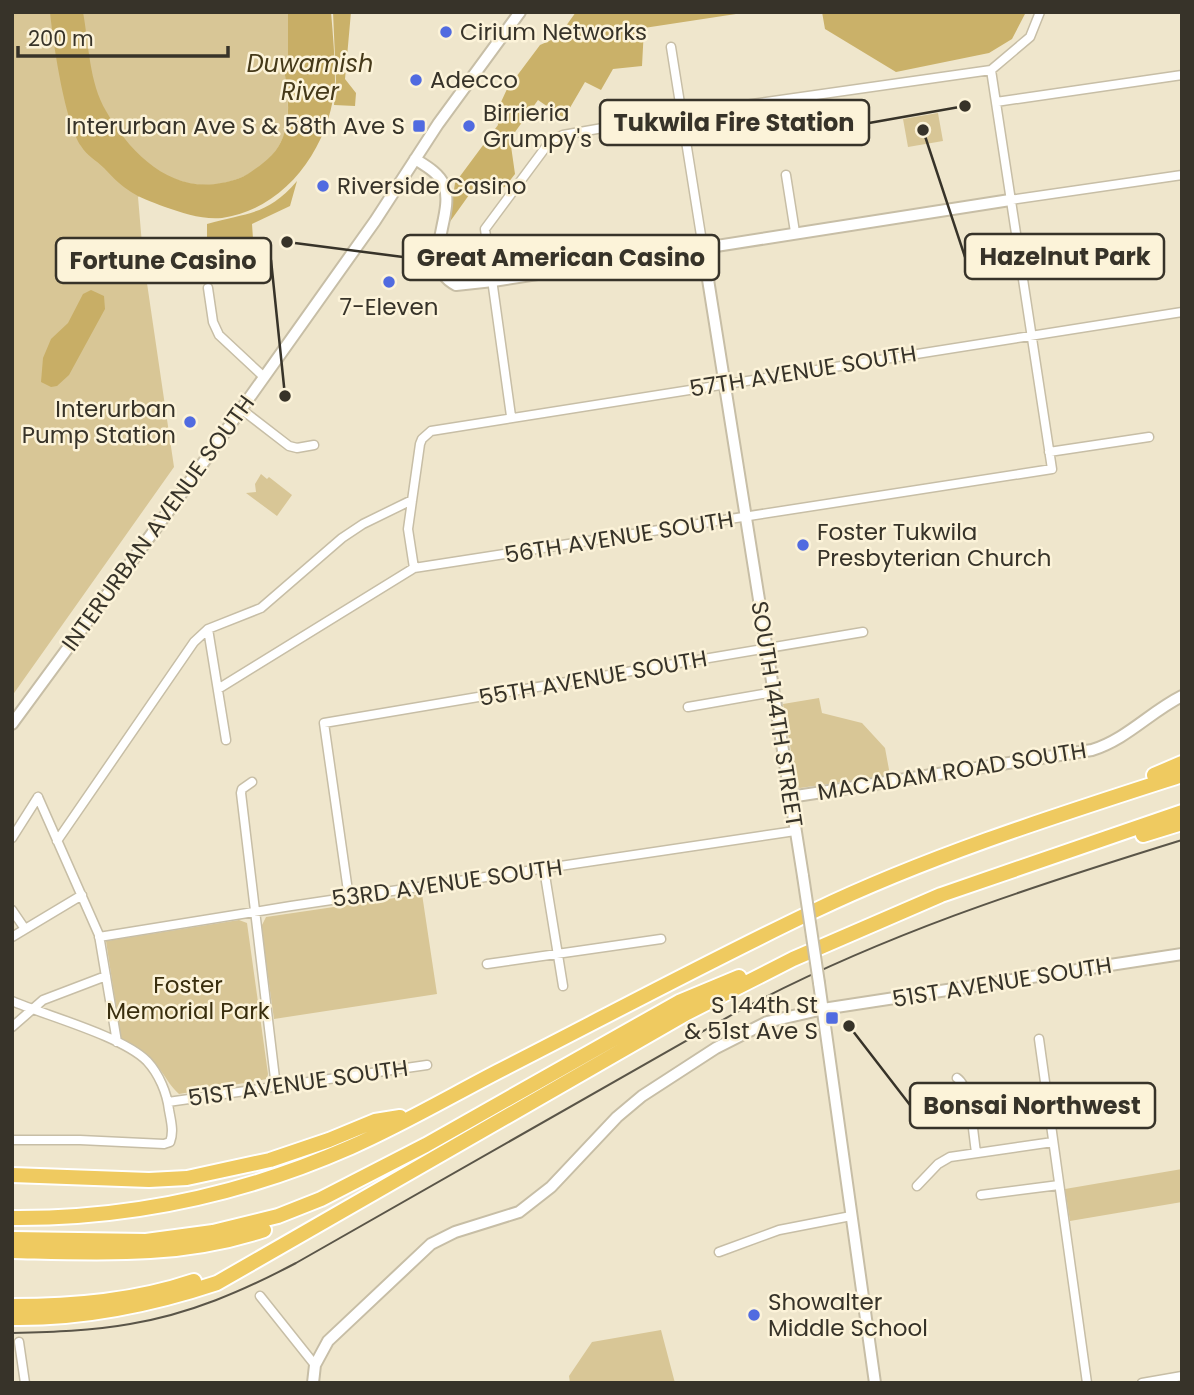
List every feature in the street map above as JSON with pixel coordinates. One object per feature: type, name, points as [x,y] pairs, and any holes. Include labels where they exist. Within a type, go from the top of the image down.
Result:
[{"type":"highway","points":[[1066,813],[1182,763]]},
{"type":"highway","points":[[12,1218],[56,1218],[122,1212],[216,1194],[338,1152],[816,910],[942,858],[1182,775]]},
{"type":"highway","points":[[12,1318],[82,1315],[177,1296],[217,1283],[687,1013],[793,959],[941,895],[1182,812]]},
{"type":"highway","points":[[1030,863],[1111,845],[1182,823]]},
{"type":"highway","points":[[12,1239],[121,1242],[169,1239],[246,1226],[278,1216],[321,1199],[426,1145],[679,1002],[722,982],[793,959]]},
{"type":"highway","points":[[12,1175],[149,1180],[187,1178],[270,1160],[375,1121],[412,1115]]},
{"type":"highway","points":[[12,1251],[144,1253],[186,1249],[265,1230],[342,1197],[377,1189]]},
{"type":"highway","points":[[12,1306],[75,1306],[165,1290],[209,1276],[286,1242]]},
{"type":"street","name":"INTERURBAN AVENUE SOUTH","points":[[12,724],[264,377],[375,221],[442,117],[520,12]]},
{"type":"street","points":[[511,416],[485,235],[487,224],[546,145],[556,137],[682,114],[991,70],[1030,37],[1040,12]]},
{"type":"street","name":"SOUTH 144TH STREET","points":[[671,47],[803,876],[874,1383]]},
{"type":"street","points":[[991,70],[1049,452],[1149,437]]},
{"type":"street","points":[[996,102],[1182,75]]},
{"type":"street","points":[[415,159],[435,173],[445,190],[438,257],[442,272],[451,282],[463,285],[795,232],[1182,175]]},
{"type":"street","points":[[786,175],[795,232]]},
{"type":"street","points":[[208,288],[219,335],[264,377]]},
{"type":"street","name":"57TH AVENUE SOUTH","points":[[412,500],[420,444],[425,435],[441,428],[1182,312]]},
{"type":"street","points":[[241,409],[289,446],[297,448],[314,445]]},
{"type":"street","name":"56TH AVENUE SOUTH","points":[[218,689],[414,568],[1052,469],[1049,452]]},
{"type":"street","points":[[412,500],[408,529],[414,568]]},
{"type":"street","points":[[58,841],[193,644],[208,629],[261,608],[342,538],[363,524],[412,500]]},
{"type":"street","points":[[208,629],[226,740]]},
{"type":"street","name":"55TH AVENUE SOUTH","points":[[349,898],[324,723],[863,632]]},
{"type":"street","points":[[688,707],[774,692]]},
{"type":"street","name":"MACADAM ROAD SOUTH","points":[[790,797],[1093,750],[1110,744],[1182,696]]},
{"type":"street","points":[[252,782],[240,793],[275,1087]]},
{"type":"street","points":[[12,838],[38,797],[99,937],[117,1042]]},
{"type":"street","name":"53RD AVENUE SOUTH","points":[[99,937],[795,831]]},
{"type":"street","points":[[544,869],[563,986]]},
{"type":"street","points":[[12,937],[82,895]]},
{"type":"street","points":[[12,910],[25,929]]},
{"type":"street","points":[[487,964],[661,939]]},
{"type":"street","name":"51ST AVENUE SOUTH","points":[[823,1009],[1182,954]]},
{"type":"street","points":[[12,1027],[43,1000],[106,976]]},
{"type":"street","points":[[12,1001],[117,1042],[145,1060],[160,1080],[169,1102],[173,1135],[170,1142],[138,1144],[80,1140],[12,1140]]},
{"type":"street","points":[[313,1383],[315,1365],[328,1341],[431,1244],[455,1232],[519,1212],[551,1187],[617,1117],[642,1096],[716,1048],[767,1022],[823,1009]]},
{"type":"street","points":[[1039,1039],[1087,1383]]},
{"type":"street","name":"51ST AVENUE SOUTH","points":[[169,1102],[427,1065]]},
{"type":"street","points":[[957,1077],[966,1091],[976,1152]]},
{"type":"street","points":[[917,1186],[944,1159],[1053,1142]]},
{"type":"street","points":[[981,1195],[1059,1185]]},
{"type":"street","points":[[719,1252],[779,1230],[851,1216]]},
{"type":"street","points":[[260,1296],[315,1365]]},
{"type":"street","points":[[19,1342],[25,1383]]},
{"type":"street","points":[[1142,1383],[1182,1377]]},
{"type":"green space","points":[[12,12],[288,12],[288,65],[284,68],[288,106],[282,141],[275,152],[255,170],[230,182],[216,184],[195,184],[171,178],[138,197],[143,256],[174,467],[12,696]]},
{"type":"green space","points":[[938,113],[943,141],[908,147],[903,119]]},
{"type":"green space","points":[[261,474],[292,495],[277,516],[246,493],[256,492],[255,484]]},
{"type":"green space","points":[[819,698],[822,713],[862,723],[885,748],[890,775],[797,787],[783,704]]},
{"type":"green space","name":"Foster Memorial Park","points":[[422,894],[437,994],[274,1019],[261,927],[266,917]]},
{"type":"green space","name":"Foster Memorial Park","points":[[239,920],[247,923],[267,1079],[179,1094],[148,1056],[121,1039],[106,941]]},
{"type":"green space","points":[[1182,1169],[1182,1202],[1070,1221],[1065,1189]]},
{"type":"green space","points":[[661,1330],[675,1383],[570,1383],[569,1376],[592,1342]]},
{"type":"shaded area","points":[[333,12],[351,12],[345,79],[356,93],[355,106],[334,105],[336,80]]},
{"type":"shaded area","points":[[576,12],[736,14],[644,28],[642,66],[613,69],[601,90],[585,82],[564,118],[538,100],[510,139],[515,174],[505,187],[469,195],[449,223],[455,183],[498,125],[496,113],[507,89],[540,45],[558,37]]},
{"type":"shaded area","points":[[822,12],[1026,12],[1012,39],[989,53],[896,72],[825,29]]},
{"type":"shaded area","points":[[297,181],[290,206],[252,224],[253,239],[207,250],[207,224],[266,207]]},
{"type":"water","name":"Duwamish River","points":[[50,12],[83,12],[90,63],[100,100],[116,127],[139,155],[169,176],[202,184],[235,180],[264,163],[275,151],[283,137],[287,120],[284,68],[288,65],[288,12],[331,12],[335,81],[332,105],[315,150],[302,170],[267,202],[222,218],[186,214],[138,196],[125,188],[86,153],[75,135],[61,82]]},
{"type":"water","points":[[91,290],[104,296],[105,309],[69,375],[57,386],[51,387],[41,382],[43,358],[51,339],[68,323],[83,294]]},
{"type":"tram line","points":[[12,1333],[86,1330],[152,1320],[195,1308],[236,1292],[296,1263],[735,1013],[789,985],[843,960],[954,916],[1067,876],[1182,840]]},
{"type":"place","name":"Cirium Networks","points":[[446,32]]},
{"type":"place","name":"Adecco","points":[[416,80]]},
{"type":"place","name":"Tukwila Fire Station","points":[[965,106]]},
{"type":"place","name":"Interurban Ave S & 58th Ave S","points":[[419,126]]},
{"type":"place","name":"Birrieria Grumpy's","points":[[469,126]]},
{"type":"place","name":"Hazelnut Park","points":[[923,130]]},
{"type":"place","name":"Riverside Casino","points":[[323,186]]},
{"type":"place","name":"Great American Casino","points":[[287,242]]},
{"type":"place","name":"7-Eleven","points":[[389,282]]},
{"type":"place","name":"Fortune Casino","points":[[285,396]]},
{"type":"place","name":"Interurban Pump Station","points":[[190,422]]},
{"type":"place","name":"Foster Tukwila Presbyterian Church","points":[[803,545]]},
{"type":"place","name":"S 144th St & 51st Ave S","points":[[832,1018]]},
{"type":"place","name":"Bonsai Northwest","points":[[849,1026]]},
{"type":"place","name":"Showalter Middle School","points":[[754,1315]]}]
